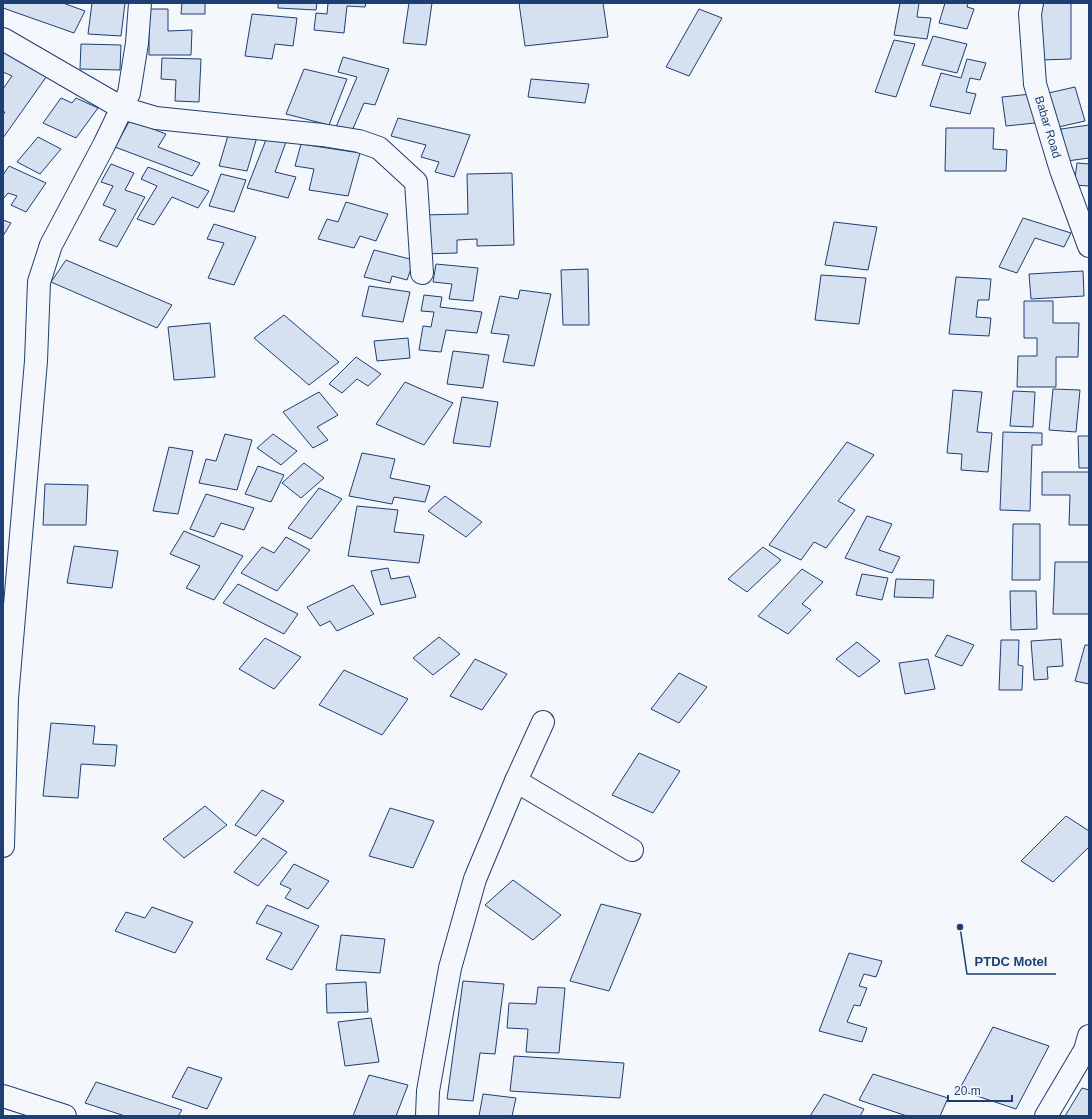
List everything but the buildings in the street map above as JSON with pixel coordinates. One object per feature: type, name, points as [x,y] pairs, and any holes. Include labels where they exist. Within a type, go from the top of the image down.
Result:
[{"type":"street","points":[[3,846],[7,698],[36,369],[39,282],[51,245],[104,145],[129,93],[137,43],[140,3]]},
{"type":"street","name":"Babar Road","points":[[1032,3],[1030,14],[1034,84],[1061,170],[1089,246]]},
{"type":"street","points":[[3,39],[122,108],[156,118],[322,135],[359,141],[379,148],[416,182],[422,273]]},
{"type":"street","points":[[427,1116],[428,1091],[450,968],[475,879],[516,781],[543,722]]},
{"type":"street","points":[[516,781],[632,850]]},
{"type":"street","points":[[1046,1116],[1085,1050],[1089,1036]]},
{"type":"street","points":[[3,1096],[65,1116]]},
{"type":"place","name":"PTDC Motel","points":[[960,927]]}]
